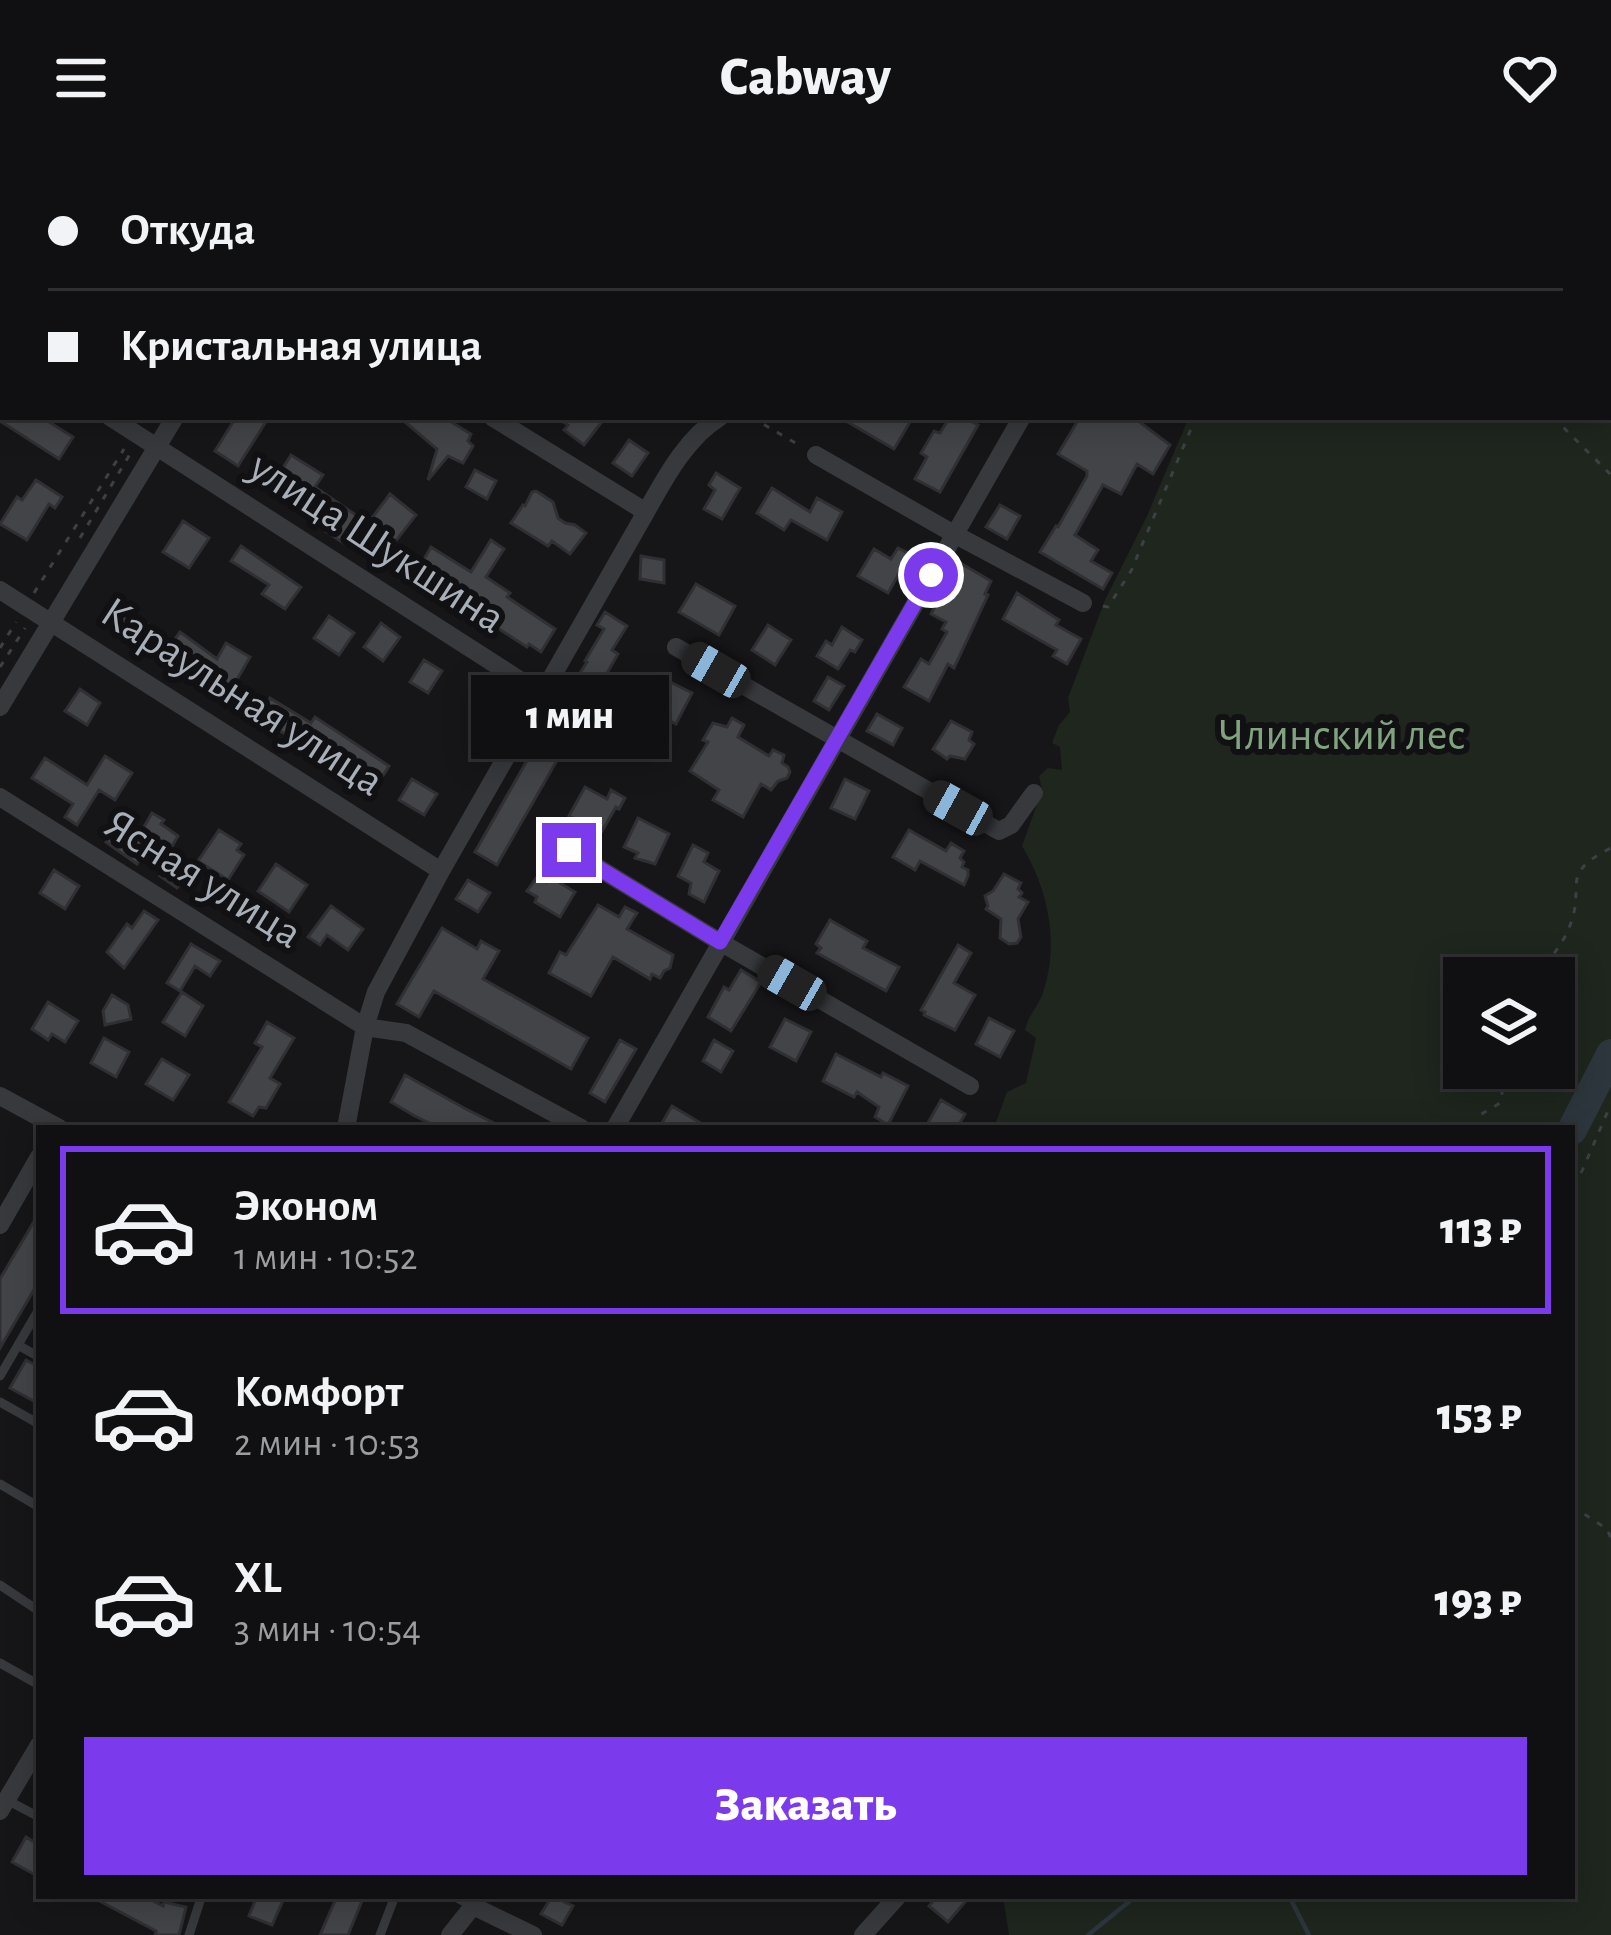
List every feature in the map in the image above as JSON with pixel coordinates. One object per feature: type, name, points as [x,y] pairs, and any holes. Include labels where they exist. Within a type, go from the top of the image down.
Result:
[{"type":"street","name":"улица Шукшина","points":[[114,420],[543,695]]},
{"type":"street","points":[[0,706],[38,613],[143,440],[171,420]]},
{"type":"street","points":[[497,420],[646,512]]},
{"type":"street","points":[[347,1125],[364,1027],[376,992],[646,512],[701,429],[715,420]]},
{"type":"street","points":[[617,1125],[1020,420]]},
{"type":"street","points":[[816,455],[1083,603]]},
{"type":"street","name":"Караульная улица","points":[[0,590],[441,871]]},
{"type":"street","points":[[676,647],[999,831],[1012,825],[1034,793]]},
{"type":"street","name":"Ясная улица","points":[[0,797],[364,1027]]},
{"type":"street","points":[[569,850],[970,1086]]},
{"type":"street","points":[[364,1027],[406,1033],[575,1125]]},
{"type":"street","points":[[0,1096],[52,1125]]},
{"type":"street","points":[[0,1225],[36,1162]]},
{"type":"street","points":[[3,1805],[36,1750]]},
{"type":"street","points":[[863,1935],[895,1899]]},
{"type":"street","points":[[450,1935],[477,1901],[527,1933]]},
{"type":"lane","points":[[0,1376],[36,1315]]},
{"type":"lane","points":[[18,1345],[36,1355]]},
{"type":"lane","points":[[0,1402],[36,1422]]},
{"type":"lane","points":[[0,1484],[36,1505]]},
{"type":"lane","points":[[0,1585],[36,1609]]},
{"type":"lane","points":[[0,1663],[36,1678]]},
{"type":"lane","points":[[3,1805],[36,1816]]},
{"type":"lane","points":[[189,1935],[199,1899]]},
{"type":"lane","points":[[380,1935],[394,1899]]},
{"type":"path","points":[[756,420],[816,455]]},
{"type":"path","points":[[1083,603],[1108,607],[1120,591],[1195,420]]},
{"type":"path","points":[[1556,420],[1611,475]]},
{"type":"path","points":[[75,547],[143,440]]},
{"type":"path","points":[[0,667],[143,440]]},
{"type":"path","points":[[0,647],[38,613]]},
{"type":"path","points":[[1552,957],[1576,910],[1578,871],[1611,848]]},
{"type":"path","points":[[1478,1125],[1480,1114],[1500,1103],[1503,1089]]},
{"type":"path","points":[[1575,1181],[1611,1104]]},
{"type":"path","points":[[1575,1508],[1607,1529],[1611,1538]]},
{"type":"green space","name":"Члинский лес","points":[[1188,420],[1611,420],[1611,1935],[1009,1935],[1003,1899],[1575,1899],[1575,1125],[995,1125],[1007,1092],[1026,1083],[1036,1038],[1025,1030],[1042,995],[1050,957],[1045,900],[1022,846],[1042,790],[1039,776],[1048,768],[1062,770],[1060,747],[1052,743],[1070,712],[1068,698],[1105,600]]},
{"type":"building","points":[[46,420],[73,437],[59,459],[0,421]]},
{"type":"building","points":[[234,420],[267,420],[238,466],[215,451]]},
{"type":"building","points":[[403,420],[448,420],[471,434],[468,441],[473,446],[463,463],[448,456],[428,480],[437,449]]},
{"type":"building","points":[[560,420],[601,423],[584,445],[564,430],[568,425]]},
{"type":"building","points":[[844,420],[911,420],[894,449]]},
{"type":"building","points":[[948,420],[978,425],[940,492],[915,479],[927,457],[921,453],[934,431],[940,433]]},
{"type":"building","points":[[1078,420],[1137,420],[1170,445],[1153,474],[1137,464],[1121,494],[1103,485],[1075,535],[1098,550],[1091,561],[1112,573],[1103,589],[1040,552],[1087,476],[1087,471],[1058,454]]},
{"type":"building","points":[[629,440],[648,453],[632,476],[613,463]]},
{"type":"building","points":[[291,455],[323,475],[315,487],[363,520],[345,544],[310,521],[317,509],[274,482]]},
{"type":"building","points":[[475,470],[496,481],[487,499],[466,487]]},
{"type":"building","points":[[716,473],[740,488],[722,519],[704,509],[715,490],[709,485]]},
{"type":"building","points":[[36,480],[62,497],[55,508],[49,504],[27,540],[0,524],[17,497],[22,500]]},
{"type":"building","points":[[772,488],[810,512],[817,498],[842,512],[827,540],[791,520],[784,530],[757,513]]},
{"type":"building","points":[[536,491],[553,502],[558,518],[586,533],[570,554],[511,523]]},
{"type":"building","points":[[390,494],[416,515],[395,542],[369,522]]},
{"type":"building","points":[[1000,505],[1020,516],[1007,539],[986,527]]},
{"type":"building","points":[[183,521],[209,538],[189,568],[163,552]]},
{"type":"building","points":[[491,540],[504,549],[486,577],[555,629],[541,652],[482,618],[476,626],[449,608],[454,601],[414,576],[431,547],[471,572]]},
{"type":"building","points":[[241,546],[301,587],[285,609],[262,594],[269,585],[231,561]]},
{"type":"building","points":[[898,548],[910,554],[888,593],[858,576],[874,549],[891,559]]},
{"type":"building","points":[[641,556],[664,560],[664,583],[640,579]]},
{"type":"building","points":[[962,564],[991,581],[988,595],[954,668],[948,664],[929,701],[904,687],[921,659],[929,664],[947,632],[942,629],[946,622],[931,614]]},
{"type":"building","points":[[696,584],[735,606],[719,635],[679,612]]},
{"type":"building","points":[[1017,593],[1081,639],[1067,664],[1053,656],[1057,650],[1003,619]]},
{"type":"building","points":[[126,610],[150,626],[139,643],[115,626]]},
{"type":"building","points":[[605,612],[627,626],[612,650],[618,654],[497,865],[475,852],[587,662],[604,629],[597,625]]},
{"type":"building","points":[[329,616],[354,633],[339,655],[314,638]]},
{"type":"building","points":[[381,623],[400,637],[383,661],[364,647]]},
{"type":"building","points":[[768,625],[791,640],[775,665],[752,650]]},
{"type":"building","points":[[842,627],[862,640],[838,669],[817,656],[826,641],[832,645]]},
{"type":"building","points":[[180,632],[217,659],[226,643],[250,657],[231,690],[189,665],[184,673],[162,657]]},
{"type":"building","points":[[424,660],[442,671],[428,693],[410,682]]},
{"type":"building","points":[[828,677],[844,686],[829,710],[814,701]]},
{"type":"building","points":[[666,680],[692,693],[676,724],[650,710]]},
{"type":"building","points":[[80,689],[100,703],[87,725],[65,711]]},
{"type":"building","points":[[493,693],[514,707],[494,738],[473,724]]},
{"type":"building","points":[[270,698],[311,723],[315,717],[389,766],[373,792],[289,736],[256,721]]},
{"type":"building","points":[[628,710],[649,723],[638,742],[634,739],[630,746],[612,736]]},
{"type":"building","points":[[877,714],[902,728],[893,745],[867,731]]},
{"type":"building","points":[[732,718],[744,725],[738,737],[769,756],[773,750],[784,755],[782,763],[790,772],[771,790],[761,784],[743,817],[713,800],[719,790],[690,771],[708,742],[703,740],[713,723],[727,727]]},
{"type":"building","points":[[951,721],[972,732],[969,740],[974,744],[965,759],[947,759],[933,749]]},
{"type":"building","points":[[105,756],[132,773],[115,800],[99,790],[77,825],[65,817],[73,804],[32,778],[45,758],[87,785]]},
{"type":"building","points":[[412,779],[437,794],[424,815],[399,800]]},
{"type":"building","points":[[845,779],[869,791],[855,819],[831,808]]},
{"type":"building","points":[[585,787],[607,799],[611,790],[625,798],[601,833],[569,816]]},
{"type":"building","points":[[152,813],[178,836],[167,855],[148,844],[137,864],[106,842],[117,825],[138,837]]},
{"type":"building","points":[[638,818],[669,834],[655,864],[635,858],[638,853],[624,847]]},
{"type":"building","points":[[219,830],[241,844],[237,850],[244,855],[228,880],[198,861]]},
{"type":"building","points":[[909,830],[946,851],[951,843],[964,851],[960,858],[968,876],[964,885],[920,861],[915,870],[893,857]]},
{"type":"building","points":[[693,845],[708,853],[704,862],[719,871],[704,902],[689,894],[691,883],[678,876]]},
{"type":"building","points":[[173,858],[190,869],[177,888],[160,876]]},
{"type":"building","points":[[276,864],[307,885],[289,912],[258,891]]},
{"type":"building","points":[[54,870],[79,886],[65,909],[40,893]]},
{"type":"building","points":[[1004,874],[1021,883],[1019,897],[1028,902],[1018,919],[1021,937],[1017,943],[1000,938],[1001,919],[986,909],[985,896]]},
{"type":"building","points":[[537,877],[546,882],[550,877],[575,892],[560,917],[535,902],[537,897],[527,891]]},
{"type":"building","points":[[468,880],[490,893],[478,912],[456,899]]},
{"type":"building","points":[[598,905],[619,917],[625,907],[637,913],[627,929],[673,955],[670,968],[660,978],[652,974],[650,979],[613,957],[591,996],[549,973]]},
{"type":"building","points":[[331,906],[363,929],[348,950],[327,935],[320,945],[308,937]]},
{"type":"building","points":[[144,911],[158,920],[124,968],[107,952],[127,924],[132,928]]},
{"type":"building","points":[[830,920],[867,941],[863,948],[899,967],[886,991],[817,953],[821,948],[816,944]]},
{"type":"building","points":[[442,928],[477,949],[481,941],[499,951],[483,979],[588,1038],[571,1069],[434,991],[419,1017],[397,1004]]},
{"type":"building","points":[[191,944],[220,961],[210,976],[195,966],[180,991],[167,983]]},
{"type":"building","points":[[958,945],[971,953],[954,983],[975,995],[955,1030],[921,1010]]},
{"type":"building","points":[[741,970],[761,982],[731,1031],[708,1017],[724,987],[729,990]]},
{"type":"building","points":[[182,992],[203,1006],[185,1036],[163,1022]]},
{"type":"building","points":[[112,995],[128,1005],[131,1019],[105,1025],[103,1011]]},
{"type":"building","points":[[48,1002],[78,1021],[65,1042],[52,1034],[48,1040],[32,1029]]},
{"type":"building","points":[[989,1018],[1014,1031],[1000,1057],[976,1044]]},
{"type":"building","points":[[785,1019],[811,1032],[796,1061],[770,1047]]},
{"type":"building","points":[[267,1022],[294,1038],[270,1078],[280,1084],[266,1108],[259,1107],[253,1116],[229,1102],[262,1047],[255,1043]]},
{"type":"building","points":[[104,1038],[129,1052],[116,1077],[91,1063]]},
{"type":"building","points":[[620,1040],[636,1049],[605,1102],[590,1093]]},
{"type":"building","points":[[714,1040],[733,1051],[721,1072],[703,1061]]},
{"type":"building","points":[[836,1054],[908,1086],[888,1125],[875,1117],[879,1107],[857,1092],[854,1097],[823,1081]]},
{"type":"building","points":[[162,1059],[189,1075],[173,1100],[146,1084]]},
{"type":"building","points":[[405,1075],[498,1125],[433,1125],[391,1102]]},
{"type":"building","points":[[941,1100],[965,1114],[959,1125],[927,1125]]},
{"type":"building","points":[[672,1106],[704,1125],[661,1125]]},
{"type":"building","points":[[36,1218],[36,1286],[0,1348],[0,1279]]},
{"type":"building","points":[[26,1360],[36,1365],[36,1402],[10,1388]]},
{"type":"building","points":[[26,1837],[36,1843],[36,1875],[12,1862]]},
{"type":"building","points":[[96,1899],[150,1899],[163,1906],[164,1902],[186,1907],[179,1935],[155,1935],[156,1931]]},
{"type":"building","points":[[256,1899],[284,1899],[272,1925],[249,1916]]},
{"type":"building","points":[[336,1899],[363,1899],[348,1935],[320,1935]]},
{"type":"building","points":[[550,1899],[573,1906],[562,1925],[541,1914]]},
{"type":"building","points":[[935,1899],[965,1902],[948,1922],[929,1906]]},
{"type":"waterway","points":[[1575,1125],[1611,1054]]},
{"type":"waterway","points":[[1088,1935],[1132,1899]]},
{"type":"waterway","points":[[1291,1899],[1309,1935]]},
{"type":"route","points":[[569,850],[720,942],[931,575]]}]
